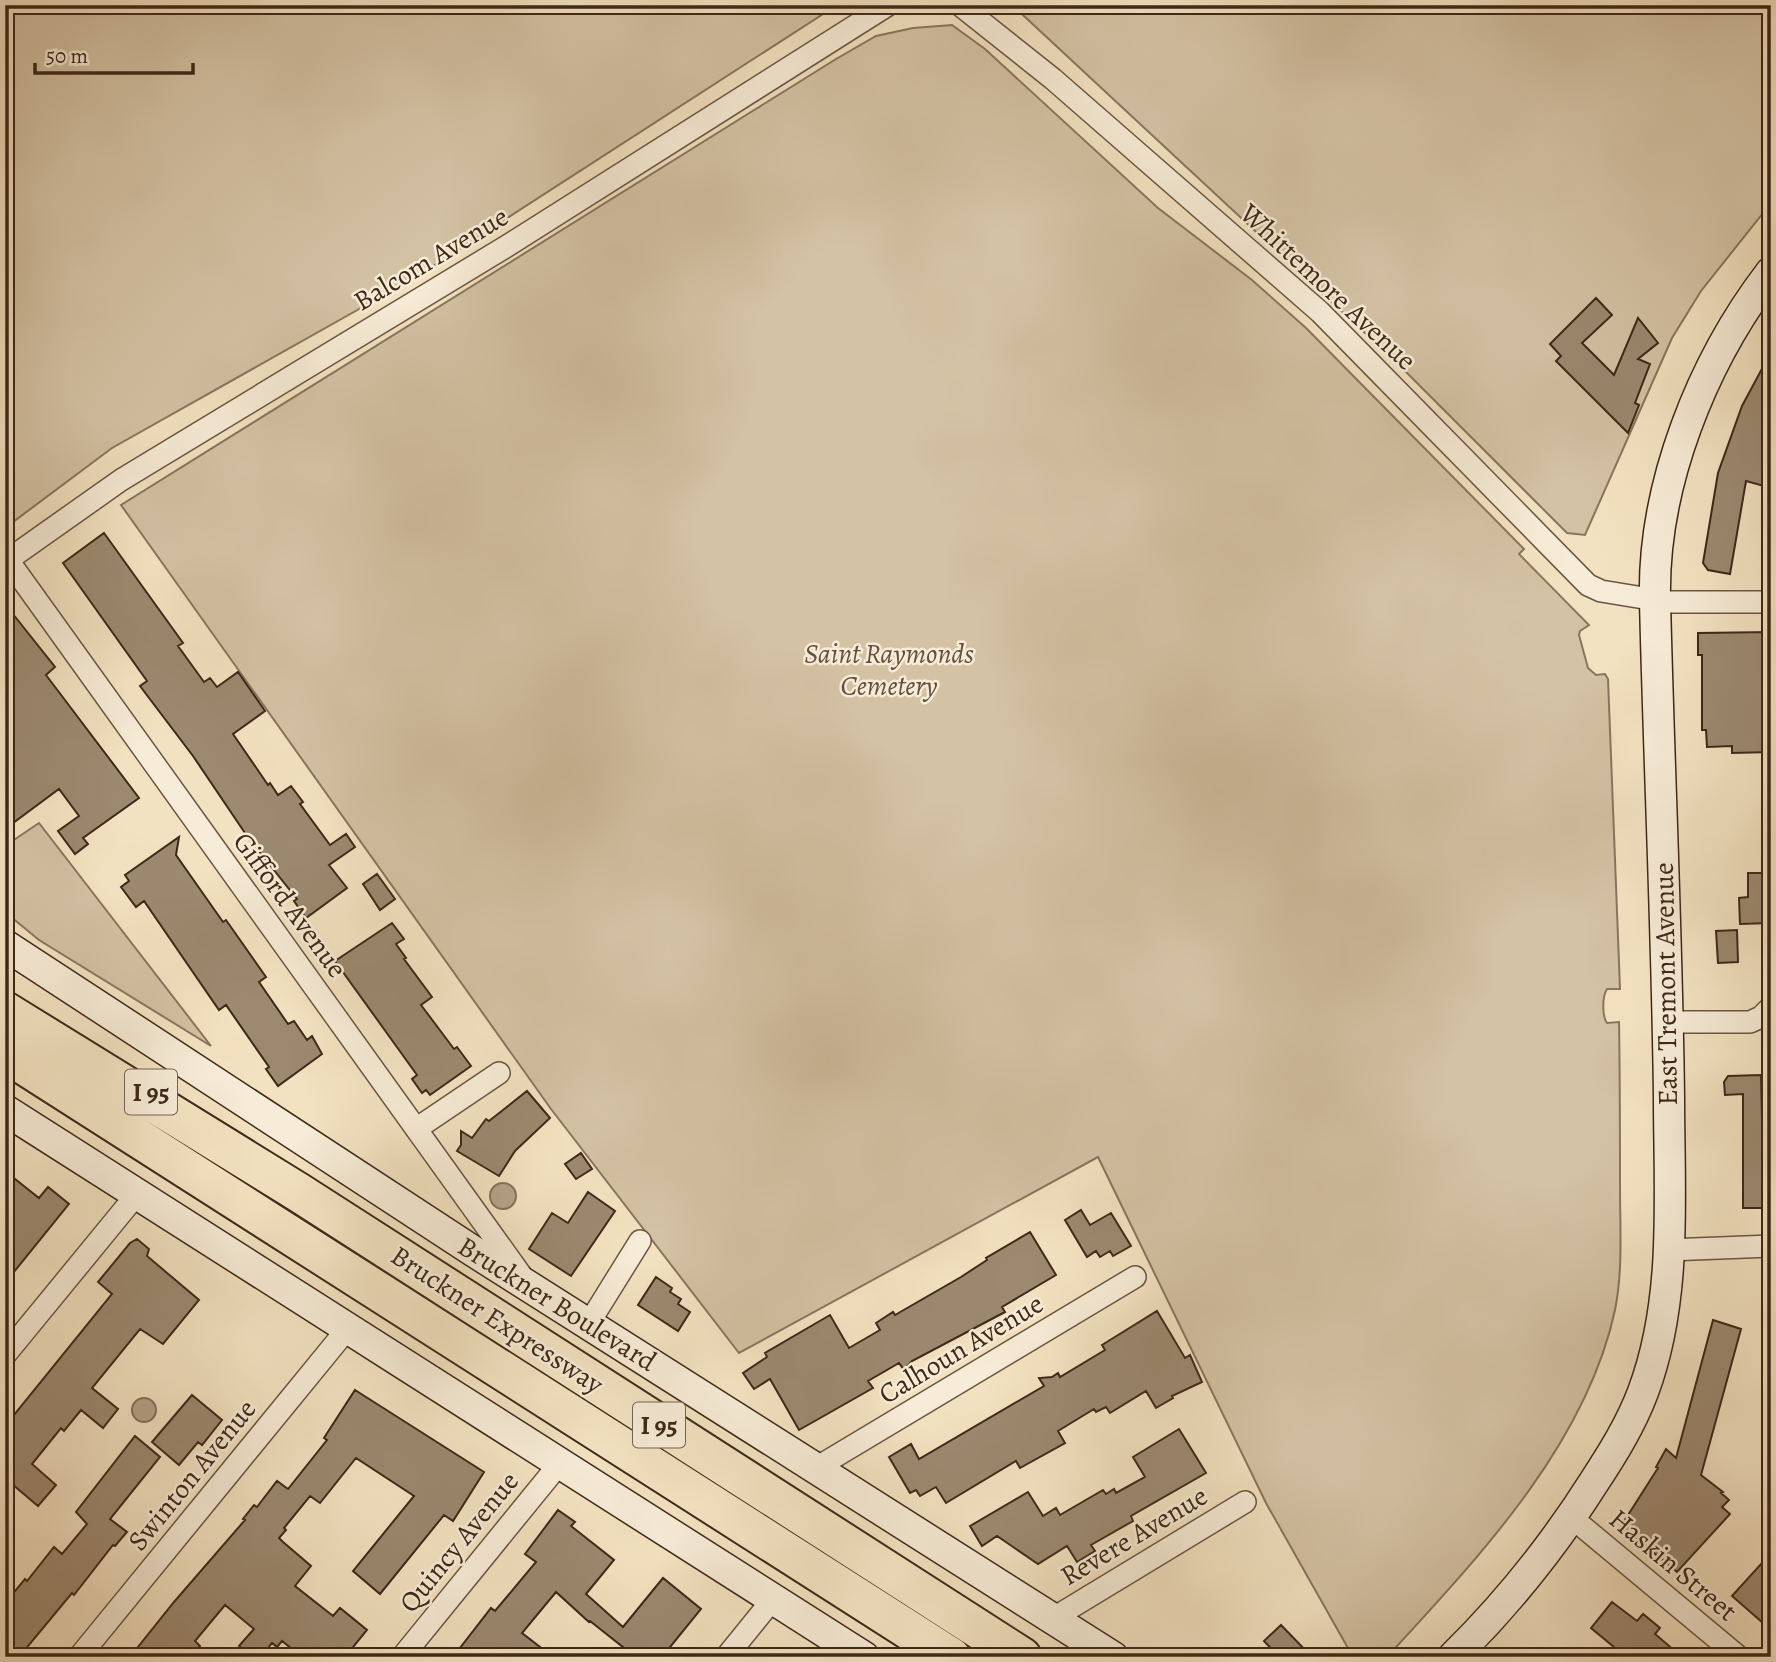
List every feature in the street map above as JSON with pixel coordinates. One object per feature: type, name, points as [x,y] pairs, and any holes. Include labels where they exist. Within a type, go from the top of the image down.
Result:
[{"type":"highway","name":"I 95","points":[[5,990],[72,1039],[298,1192]]},
{"type":"highway","name":"Bruckner Expressway","points":[[5,1011],[298,1192],[1022,1657]]},
{"type":"highway","name":"Bruckner Expressway","points":[[5,1053],[951,1657]]},
{"type":"highway","points":[[5,1080],[198,1177]]},
{"type":"main road","name":"East Tremont Avenue","points":[[1453,1657],[1508,1598],[1571,1517],[1615,1450],[1642,1394],[1655,1354],[1663,1316],[1668,1250],[1668,1022],[1655,570],[1661,525],[1678,455],[1694,406],[1727,338],[1771,272]]},
{"type":"main road","name":"Bruckner Boulevard","points":[[5,945],[426,1221],[1113,1657]]},
{"type":"main road","points":[[5,1110],[864,1657]]},
{"type":"street","name":"Balcom Avenue","points":[[7,561],[121,480],[507,246],[888,5]]},
{"type":"street","name":"Whittemore Avenue","points":[[960,5],[1053,79],[1320,312],[1583,581],[1601,591],[1655,601],[1771,602]]},
{"type":"street","name":"Gifford Avenue","points":[[7,561],[526,1283]]},
{"type":"street","points":[[1668,1022],[1750,1022],[1761,1017],[1771,1007]]},
{"type":"street","points":[[416,1129],[499,1073]]},
{"type":"street","points":[[5,1355],[137,1194]]},
{"type":"street","points":[[589,1323],[640,1241]]},
{"type":"street","points":[[1668,1250],[1771,1246]]},
{"type":"street","name":"Calhoun Avenue","points":[[816,1468],[1135,1277]]},
{"type":"street","name":"Swinton Avenue","points":[[79,1657],[348,1328]]},
{"type":"street","name":"Quincy Avenue","points":[[402,1657],[560,1463]]},
{"type":"street","name":"Revere Avenue","points":[[1052,1619],[1245,1502]]},
{"type":"street","name":"Haskin Street","points":[[1571,1517],[1739,1657]]},
{"type":"street","points":[[726,1657],[773,1599]]},
{"type":"green space","points":[[5,5],[837,5],[416,277],[112,448],[5,528]]},
{"type":"green space","points":[[1012,5],[1771,5],[1771,203],[1701,291],[1672,338],[1585,535],[1567,533],[1393,359]]},
{"type":"green space","name":"Saint Raymonds Cemetery","points":[[952,25],[985,49],[1158,208],[1252,280],[1306,328],[1524,549],[1519,554],[1589,625],[1580,631],[1579,635],[1588,668],[1596,675],[1605,674],[1608,679],[1620,989],[1607,989],[1603,1006],[1607,1023],[1619,1022],[1620,1249],[1615,1310],[1601,1360],[1580,1407],[1554,1453],[1491,1539],[1387,1657],[1353,1657],[1266,1503],[1098,1157],[739,1353],[551,1109],[121,505],[836,59],[876,36],[913,28]]},
{"type":"green space","points":[[39,823],[211,1046],[39,940],[5,912],[5,846]]},
{"type":"shaded area","points":[[503,1183],[512,1187],[516,1196],[512,1205],[503,1209],[494,1205],[490,1196],[494,1187]]},
{"type":"shaded area","points":[[144,1398],[152,1402],[156,1410],[152,1418],[144,1422],[136,1418],[132,1410],[136,1402]]},
{"type":"building","points":[[1596,298],[1612,315],[1582,343],[1614,375],[1638,318],[1658,343],[1638,359],[1650,364],[1635,403],[1639,405],[1628,433],[1556,361],[1561,356],[1550,344]]},
{"type":"building","points":[[1771,352],[1771,488],[1746,481],[1730,574],[1708,570],[1703,563],[1718,473],[1742,406]]},
{"type":"building","points":[[104,533],[183,643],[178,646],[204,682],[210,678],[217,687],[238,672],[265,711],[233,734],[268,785],[270,783],[278,795],[291,786],[303,802],[300,804],[330,845],[346,834],[355,847],[329,865],[347,888],[306,918],[294,901],[297,899],[249,839],[193,756],[140,686],[147,681],[63,563]]},
{"type":"building","points":[[5,604],[55,667],[46,675],[139,798],[83,838],[88,844],[75,854],[58,831],[79,816],[59,789],[5,829]]},
{"type":"building","points":[[1771,632],[1771,752],[1732,753],[1732,746],[1707,747],[1706,730],[1702,730],[1702,655],[1698,655],[1698,633]]},
{"type":"building","points":[[179,837],[176,855],[266,977],[259,982],[288,1024],[294,1021],[307,1040],[312,1036],[322,1054],[278,1086],[266,1069],[269,1067],[226,1005],[219,1010],[144,901],[136,907],[121,887],[129,881],[125,875]]},
{"type":"building","points":[[1748,873],[1768,873],[1768,876],[1771,876],[1771,923],[1740,924],[1739,898],[1748,897]]},
{"type":"building","points":[[377,874],[395,899],[380,910],[363,884]]},
{"type":"building","points":[[392,923],[404,939],[396,944],[406,958],[404,959],[432,997],[421,1005],[454,1049],[457,1047],[471,1066],[430,1095],[426,1090],[422,1093],[412,1079],[417,1075],[335,961]]},
{"type":"building","points":[[1737,930],[1738,962],[1718,963],[1716,931]]},
{"type":"building","points":[[1761,1075],[1762,1118],[1771,1118],[1771,1208],[1743,1208],[1743,1094],[1725,1095],[1724,1082],[1728,1076]]},
{"type":"building","points":[[527,1091],[550,1118],[515,1151],[499,1176],[457,1151],[461,1145],[461,1131],[472,1138],[486,1119],[489,1121]]},
{"type":"building","points":[[581,1153],[592,1169],[576,1179],[565,1164]]},
{"type":"building","points":[[5,1171],[39,1198],[48,1187],[69,1204],[5,1283]]},
{"type":"building","points":[[588,1192],[615,1211],[571,1276],[529,1249],[552,1213],[568,1223]]},
{"type":"building","points":[[1081,1210],[1090,1225],[1111,1213],[1131,1246],[1113,1256],[1110,1251],[1100,1257],[1096,1251],[1087,1257],[1065,1220]]},
{"type":"building","points":[[1030,1232],[1056,1275],[1002,1307],[1005,1312],[912,1361],[904,1370],[899,1363],[868,1381],[873,1388],[799,1430],[770,1379],[754,1389],[743,1373],[767,1357],[765,1353],[830,1315],[849,1348],[880,1330],[876,1323],[893,1312],[895,1315],[961,1277],[987,1260],[986,1258]]},
{"type":"building","points":[[137,1239],[149,1249],[147,1256],[199,1300],[163,1344],[140,1329],[92,1388],[118,1409],[103,1428],[81,1410],[64,1431],[61,1428],[32,1464],[56,1485],[38,1506],[5,1478],[5,1426],[112,1294],[98,1282],[130,1243]]},
{"type":"building","points":[[656,1277],[672,1288],[670,1292],[681,1299],[678,1304],[690,1312],[678,1331],[638,1305]]},
{"type":"building","points":[[1157,1311],[1185,1358],[1190,1355],[1202,1382],[1172,1396],[1173,1398],[1156,1408],[1146,1391],[1110,1413],[1106,1407],[1096,1412],[1094,1409],[1058,1431],[1065,1443],[1020,1468],[1016,1461],[946,1503],[936,1487],[920,1496],[916,1490],[910,1493],[889,1457],[911,1444],[919,1459],[1044,1386],[1039,1378],[1052,1377],[1058,1373],[1060,1377],[1105,1350],[1102,1345]]},
{"type":"building","points":[[1713,1320],[1741,1329],[1701,1475],[1729,1500],[1722,1507],[1730,1514],[1677,1572],[1621,1526],[1658,1468],[1656,1467],[1666,1449],[1676,1458]]},
{"type":"building","points":[[355,1390],[484,1472],[453,1521],[444,1515],[380,1594],[353,1571],[414,1496],[356,1458],[320,1503],[310,1496],[284,1528],[286,1530],[279,1538],[311,1566],[295,1586],[333,1616],[340,1608],[367,1630],[345,1657],[302,1657],[282,1641],[277,1647],[272,1643],[261,1657],[252,1657],[239,1646],[254,1629],[225,1605],[195,1641],[200,1646],[191,1657],[130,1657],[245,1520],[243,1519],[254,1505],[257,1507],[277,1481],[288,1489],[327,1440],[324,1438]]},
{"type":"building","points":[[192,1395],[222,1420],[202,1445],[198,1442],[179,1465],[152,1442]]},
{"type":"building","points":[[1179,1429],[1206,1473],[1131,1516],[1133,1521],[1091,1545],[1095,1551],[1077,1562],[1067,1546],[1038,1564],[997,1536],[982,1546],[970,1526],[1028,1492],[1043,1516],[1056,1508],[1060,1515],[1103,1490],[1106,1494],[1114,1489],[1116,1493],[1145,1477],[1133,1457]]},
{"type":"building","points":[[135,1436],[160,1457],[110,1519],[127,1532],[19,1657],[5,1657],[5,1603],[54,1547],[62,1554],[87,1524],[76,1512]]},
{"type":"building","points":[[558,1510],[575,1522],[571,1526],[614,1560],[586,1594],[623,1627],[663,1578],[701,1609],[662,1657],[616,1657],[624,1648],[589,1622],[556,1592],[522,1633],[553,1657],[453,1657],[491,1608],[495,1611],[536,1562],[525,1554]]},
{"type":"building","points":[[1771,1553],[1771,1630],[1732,1596]]},
{"type":"building","points":[[1612,1602],[1637,1621],[1643,1614],[1660,1628],[1655,1634],[1682,1657],[1626,1657],[1591,1628]]},
{"type":"building","points":[[1281,1625],[1312,1657],[1279,1657],[1264,1641]]}]
